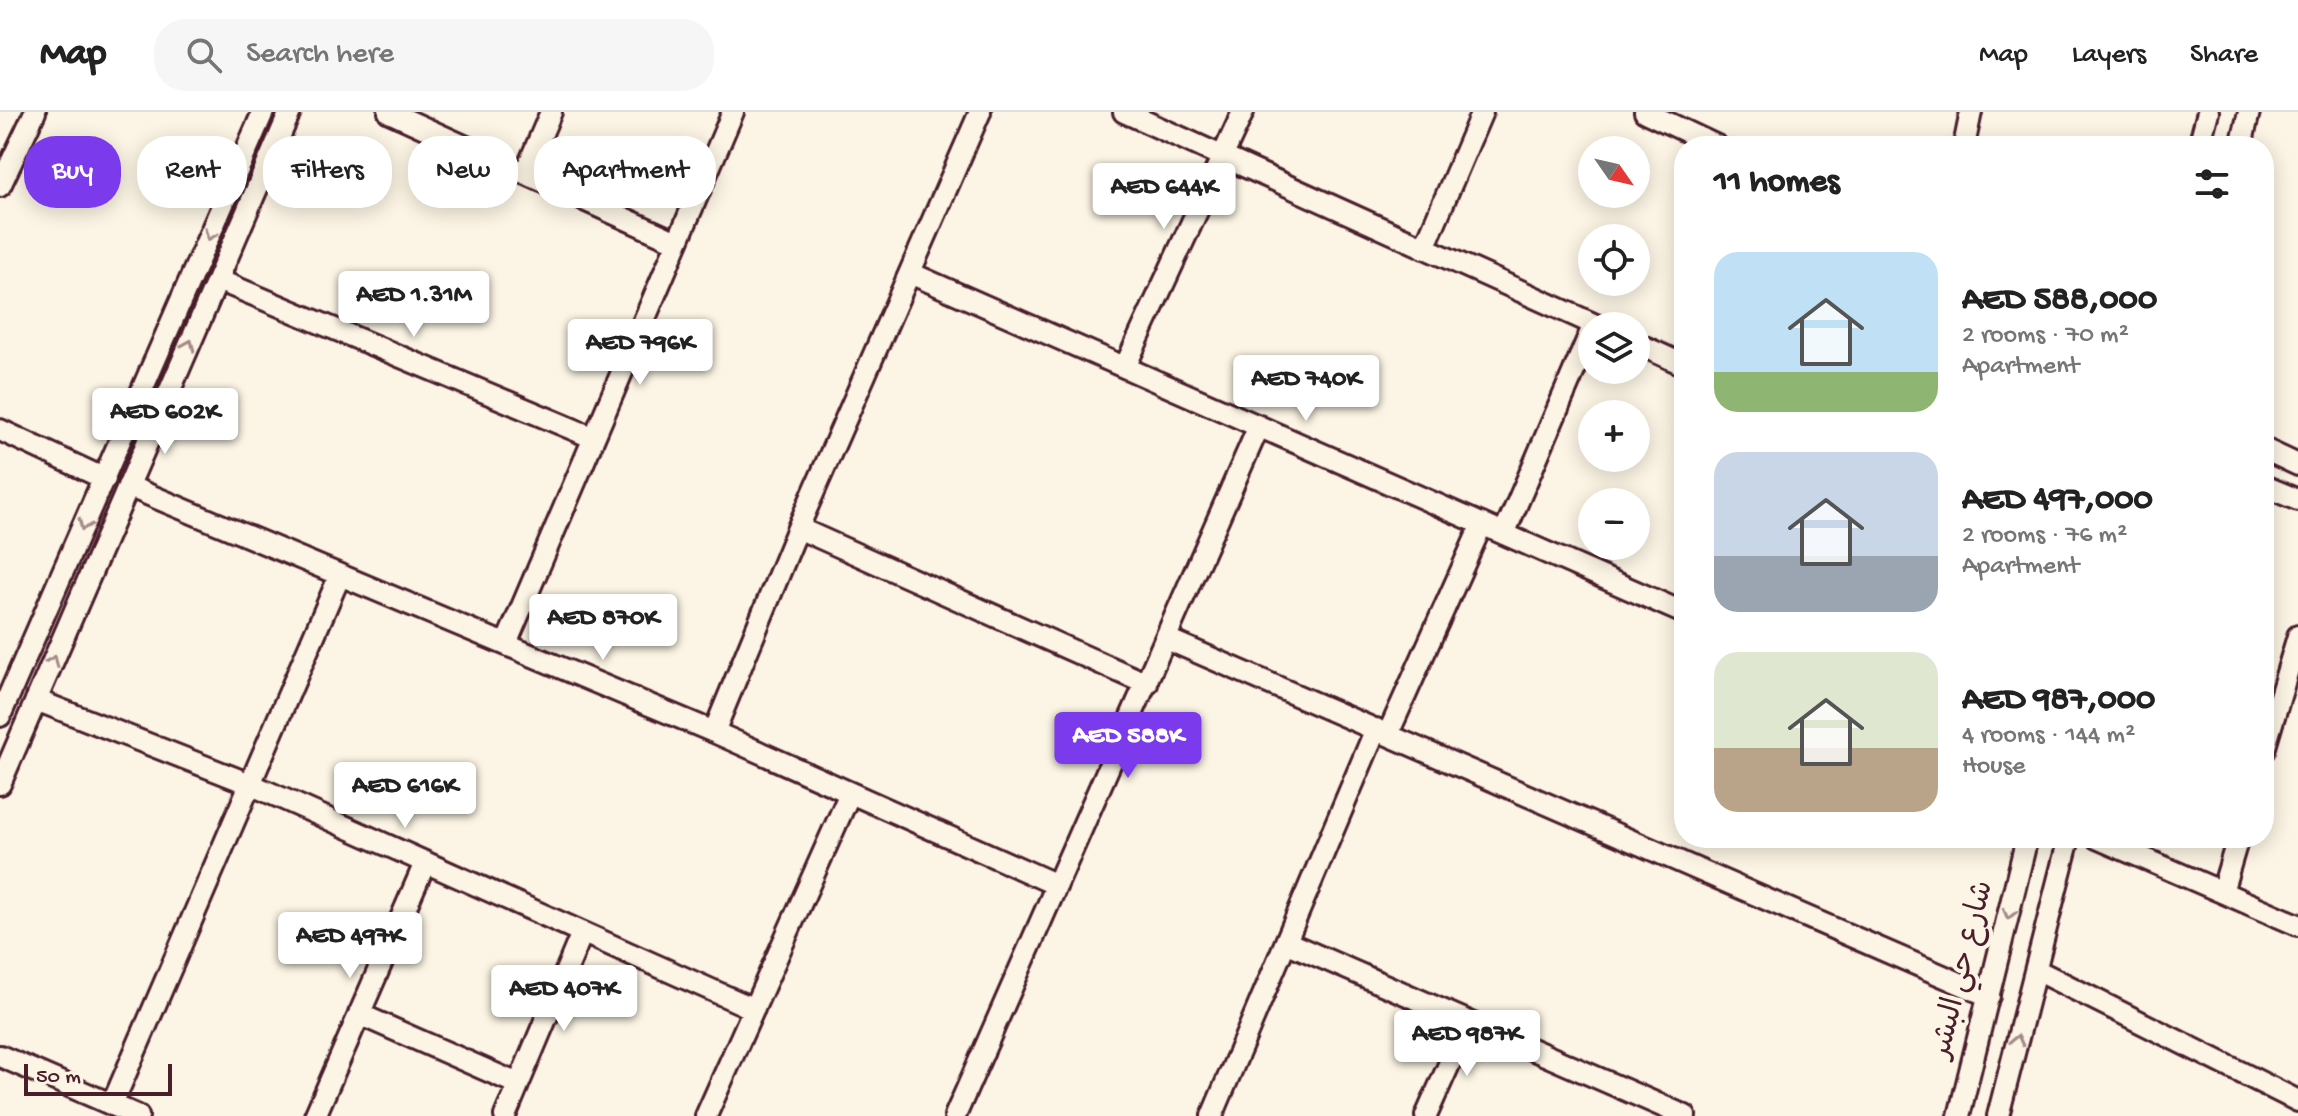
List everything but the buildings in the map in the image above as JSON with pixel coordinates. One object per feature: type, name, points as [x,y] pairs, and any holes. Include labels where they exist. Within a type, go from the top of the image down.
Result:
[{"type":"street","points":[[2,179],[35,112]]},
{"type":"street","points":[[0,716],[6,687],[105,479],[263,112]]},
{"type":"street","points":[[0,784],[290,112]]},
{"type":"street","points":[[389,112],[677,242]]},
{"type":"street","points":[[525,173],[551,112]]},
{"type":"street","points":[[714,732],[798,528],[980,112]]},
{"type":"street","points":[[1124,112],[1578,319]]},
{"type":"street","points":[[1125,367],[1243,112]]},
{"type":"street","points":[[1424,248],[1482,112]]},
{"type":"street","points":[[1645,112],[1696,136]]},
{"type":"street","points":[[1966,136],[1971,112]]},
{"type":"street","points":[[2202,136],[2208,112]]},
{"type":"street","points":[[2243,136],[2249,112]]},
{"type":"street","points":[[506,644],[729,113]]},
{"type":"street","points":[[910,273],[1674,609]]},
{"type":"street","points":[[218,280],[594,438]]},
{"type":"street","points":[[1650,349],[1674,360]]},
{"type":"street","points":[[1504,534],[1578,363]]},
{"type":"street","points":[[955,1116],[1259,426]]},
{"type":"street","points":[[0,430],[105,479]]},
{"type":"street","points":[[2274,454],[2298,465]]},
{"type":"street","points":[[128,486],[714,732],[1057,885]]},
{"type":"street","points":[[2274,490],[2298,500]]},
{"type":"street","points":[[1212,1116],[1286,942],[1482,524]]},
{"type":"street","points":[[798,528],[1147,684]]},
{"type":"street","points":[[112,1105],[340,575]]},
{"type":"street","points":[[2274,727],[2291,688],[2298,636]]},
{"type":"street","points":[[1167,639],[1989,996]]},
{"type":"street","points":[[36,700],[250,784],[754,1009]]},
{"type":"street","points":[[707,1116],[850,793]]},
{"type":"street","name":"شارع حي البشر","points":[[1959,1116],[2025,848]]},
{"type":"street","points":[[1998,1116],[2066,848]]},
{"type":"street","points":[[2120,848],[2298,925]]},
{"type":"street","points":[[2222,892],[2235,848]]},
{"type":"street","points":[[315,1116],[425,863]]},
{"type":"street","points":[[505,1116],[582,933]]},
{"type":"street","points":[[1286,942],[1678,1115]]},
{"type":"street","points":[[2036,970],[2298,1101]]},
{"type":"street","points":[[359,1014],[518,1084]]},
{"type":"street","points":[[1426,1116],[1468,1022]]},
{"type":"street","points":[[0,1056],[138,1116]]}]
